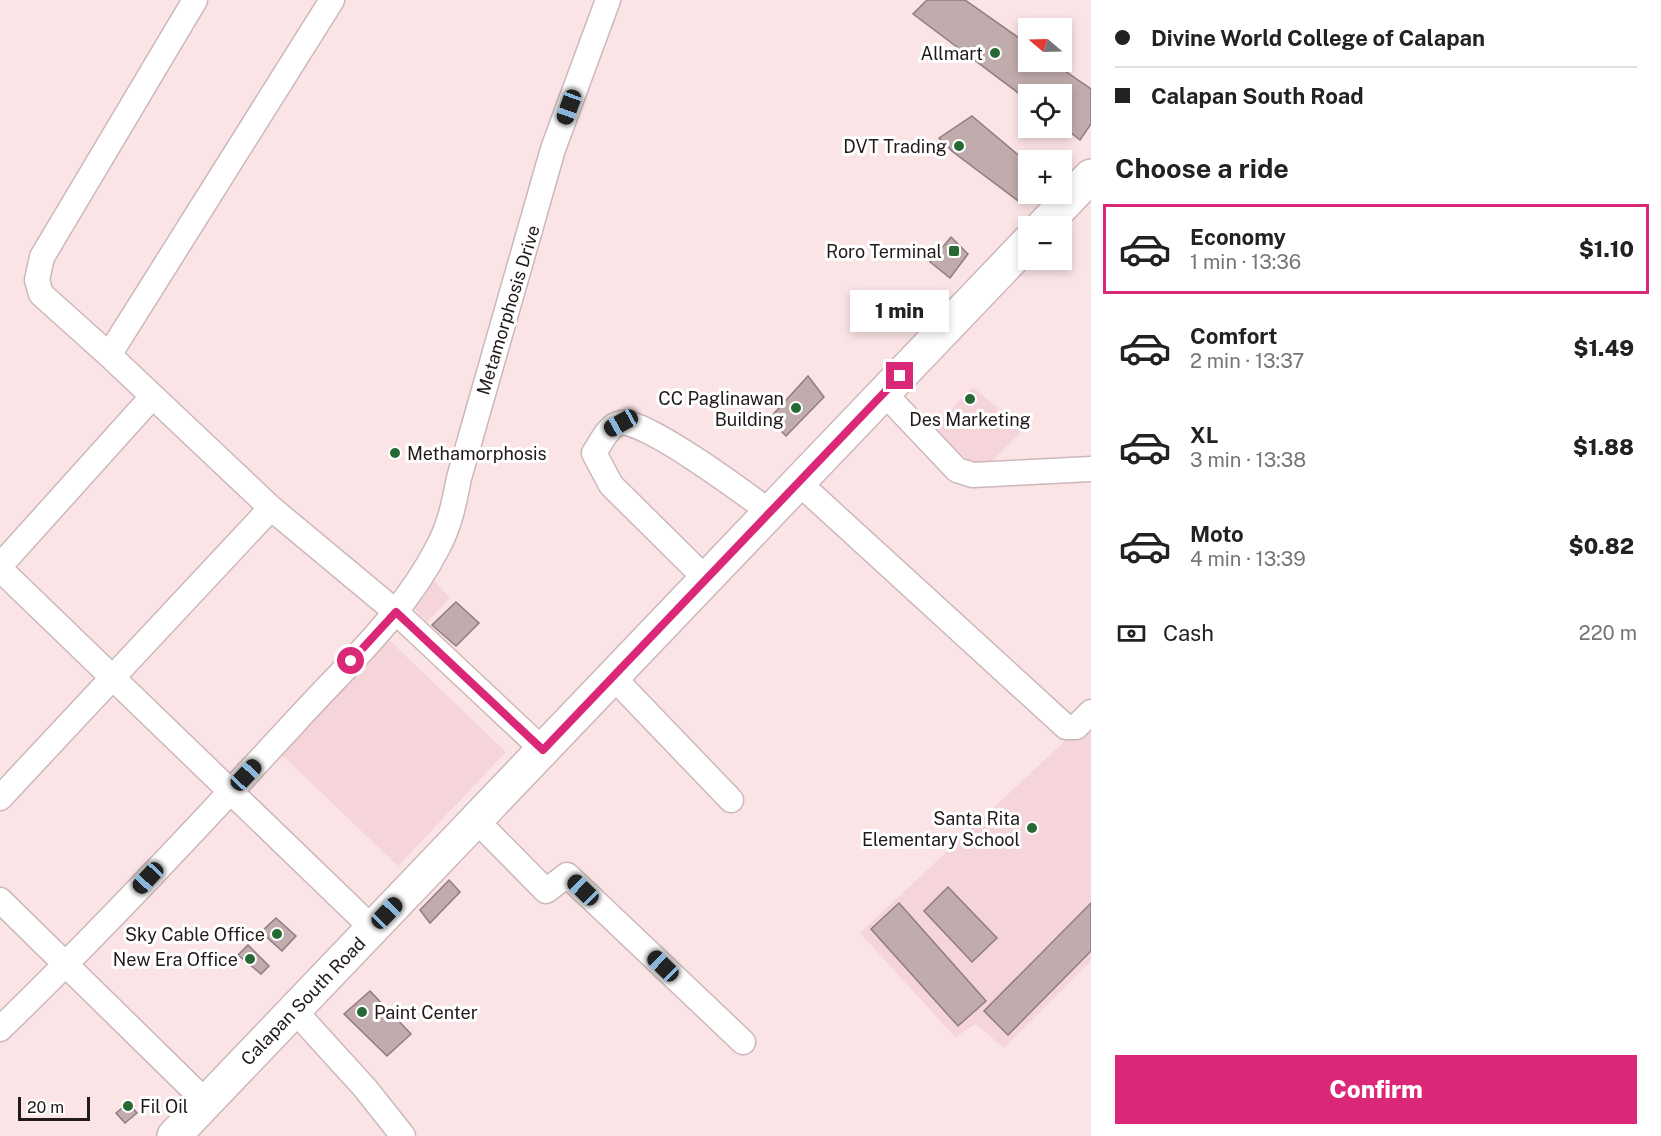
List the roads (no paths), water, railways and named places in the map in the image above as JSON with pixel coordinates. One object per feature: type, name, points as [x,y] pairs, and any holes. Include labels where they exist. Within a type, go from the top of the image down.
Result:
[{"type":"highway","points":[[1053,216],[1091,176]]},
{"type":"highway","name":"Calapan South Road","points":[[174,1136],[1018,253]]},
{"type":"street","points":[[195,0],[42,257],[37,280],[41,294],[109,354],[271,507],[396,612],[543,750]]},
{"type":"street","points":[[109,354],[332,0]]},
{"type":"street","name":"Metamorphosis Drive","points":[[0,1029],[66,964],[231,792],[396,612],[438,548],[452,516],[459,478],[553,149],[608,0]]},
{"type":"street","points":[[884,393],[957,470],[973,475],[1091,469]]},
{"type":"street","points":[[152,397],[0,567],[372,928]]},
{"type":"street","points":[[706,579],[611,485],[594,453],[609,429],[621,423],[636,426],[703,463],[770,512]]},
{"type":"street","points":[[798,482],[1066,727],[1076,727],[1091,712]]},
{"type":"street","points":[[0,798],[271,507]]},
{"type":"street","points":[[613,677],[731,800]]},
{"type":"street","points":[[476,820],[546,891],[567,875],[743,1042]]},
{"type":"street","points":[[0,900],[207,1102]]},
{"type":"street","points":[[294,1010],[365,1088],[403,1136]]},
{"type":"place","name":"Allmart","points":[[995,53]]},
{"type":"place","name":"DVT Trading","points":[[959,146]]},
{"type":"place","name":"Roro Terminal","points":[[954,251]]},
{"type":"place","name":"Des Marketing","points":[[970,399]]},
{"type":"place","name":"CC Paglinawan Building","points":[[796,408]]},
{"type":"place","name":"Methamorphosis","points":[[395,453]]},
{"type":"place","name":"Santa Rita Elementary School","points":[[1032,828]]},
{"type":"place","name":"Sky Cable Office","points":[[277,934]]},
{"type":"place","name":"New Era Office","points":[[250,959]]},
{"type":"place","name":"Paint Center","points":[[362,1012]]},
{"type":"place","name":"Fil Oil","points":[[128,1106]]}]
